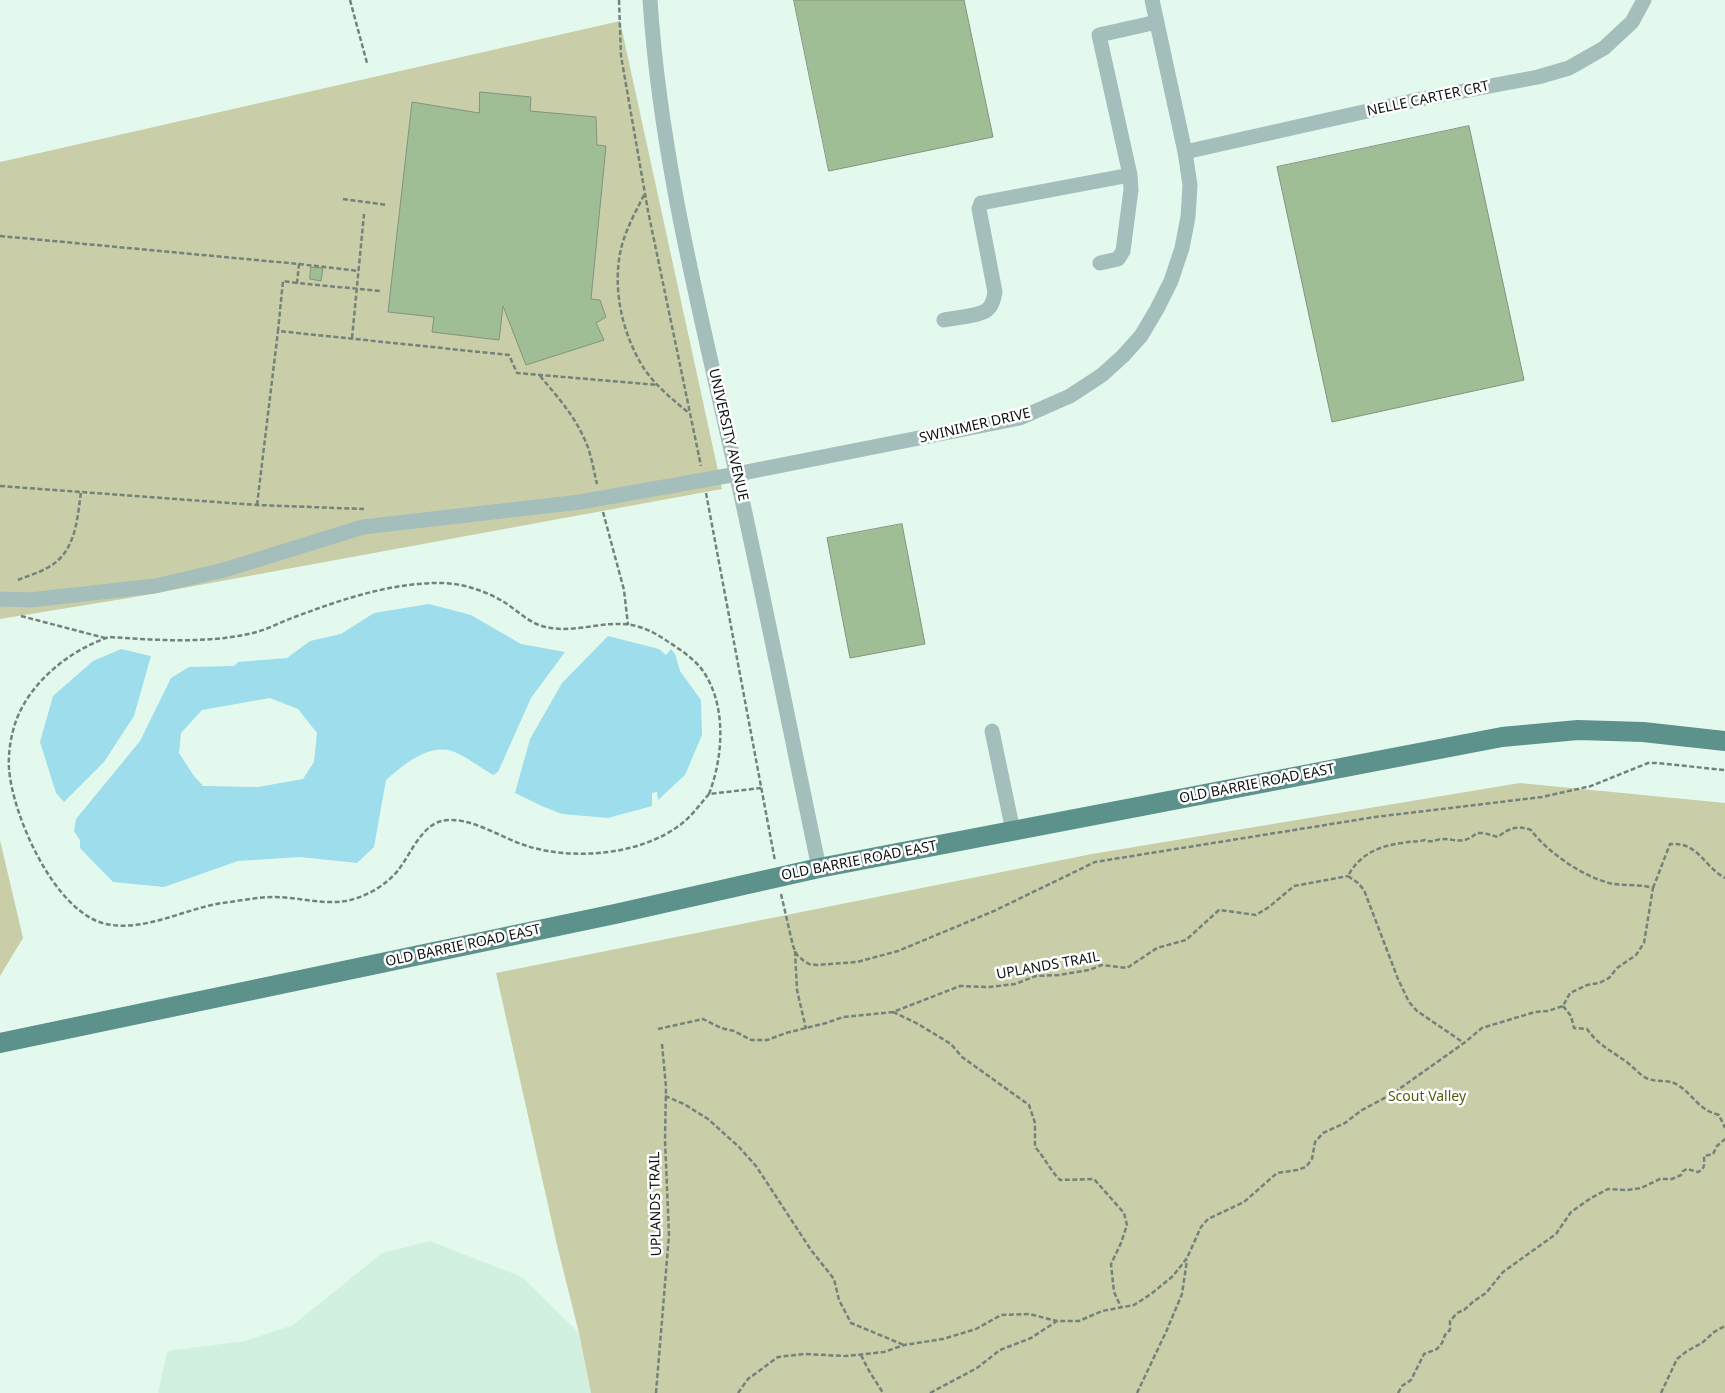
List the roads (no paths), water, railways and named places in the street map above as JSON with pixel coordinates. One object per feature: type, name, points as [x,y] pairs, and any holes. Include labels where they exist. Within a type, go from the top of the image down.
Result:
[{"type":"main road","name":"OLD BARRIE ROAD EAST","points":[[0,1043],[615,914],[819,868],[1502,737],[1578,730],[1643,732],[1725,741]]},
{"type":"street","name":"UNIVERSITY AVENUE","points":[[650,0],[655,64],[678,216],[737,474],[819,868]]},
{"type":"street","name":"SWINIMER DRIVE","points":[[0,599],[30,600],[155,586],[224,570],[363,527],[580,502],[737,474],[1020,418],[1070,396],[1102,374],[1123,356],[1141,336],[1171,281],[1182,248],[1188,217],[1190,185],[1186,152],[1152,0]]},
{"type":"street","name":"NELLE CARTER CRT","points":[[1186,152],[1421,99],[1538,77],[1568,68],[1604,48],[1632,22],[1644,0]]},
{"type":"street","points":[[1100,264],[1118,259],[1123,251],[1131,190],[1130,175],[1099,35],[1156,22]]},
{"type":"street","points":[[944,320],[985,312],[991,306],[994,298],[995,292],[979,209],[981,203],[1130,175]]},
{"type":"street","points":[[992,731],[1013,830]]},
{"type":"water","points":[[429,604],[471,615],[521,644],[565,652],[531,698],[498,772],[493,775],[467,758],[452,751],[443,750],[425,753],[408,762],[386,780],[374,847],[357,863],[300,857],[238,861],[164,887],[113,882],[80,848],[80,840],[74,831],[76,819],[140,741],[171,678],[189,667],[234,666],[238,662],[287,658],[310,641],[341,634],[374,613]],"holes":[[[270,698],[298,709],[317,733],[314,762],[303,779],[258,787],[203,786],[179,753],[181,733],[202,710]]]},
{"type":"water","points":[[608,636],[659,649],[666,655],[671,649],[675,654],[680,671],[701,700],[702,735],[685,775],[658,800],[657,792],[652,793],[652,806],[608,818],[562,814],[515,793],[530,739],[562,683]]},
{"type":"water","points":[[121,649],[151,656],[134,716],[104,762],[64,802],[56,793],[40,742],[53,696],[93,661]]},
{"type":"park label","name":"Scout Valley","points":[[1427,1097]]}]
